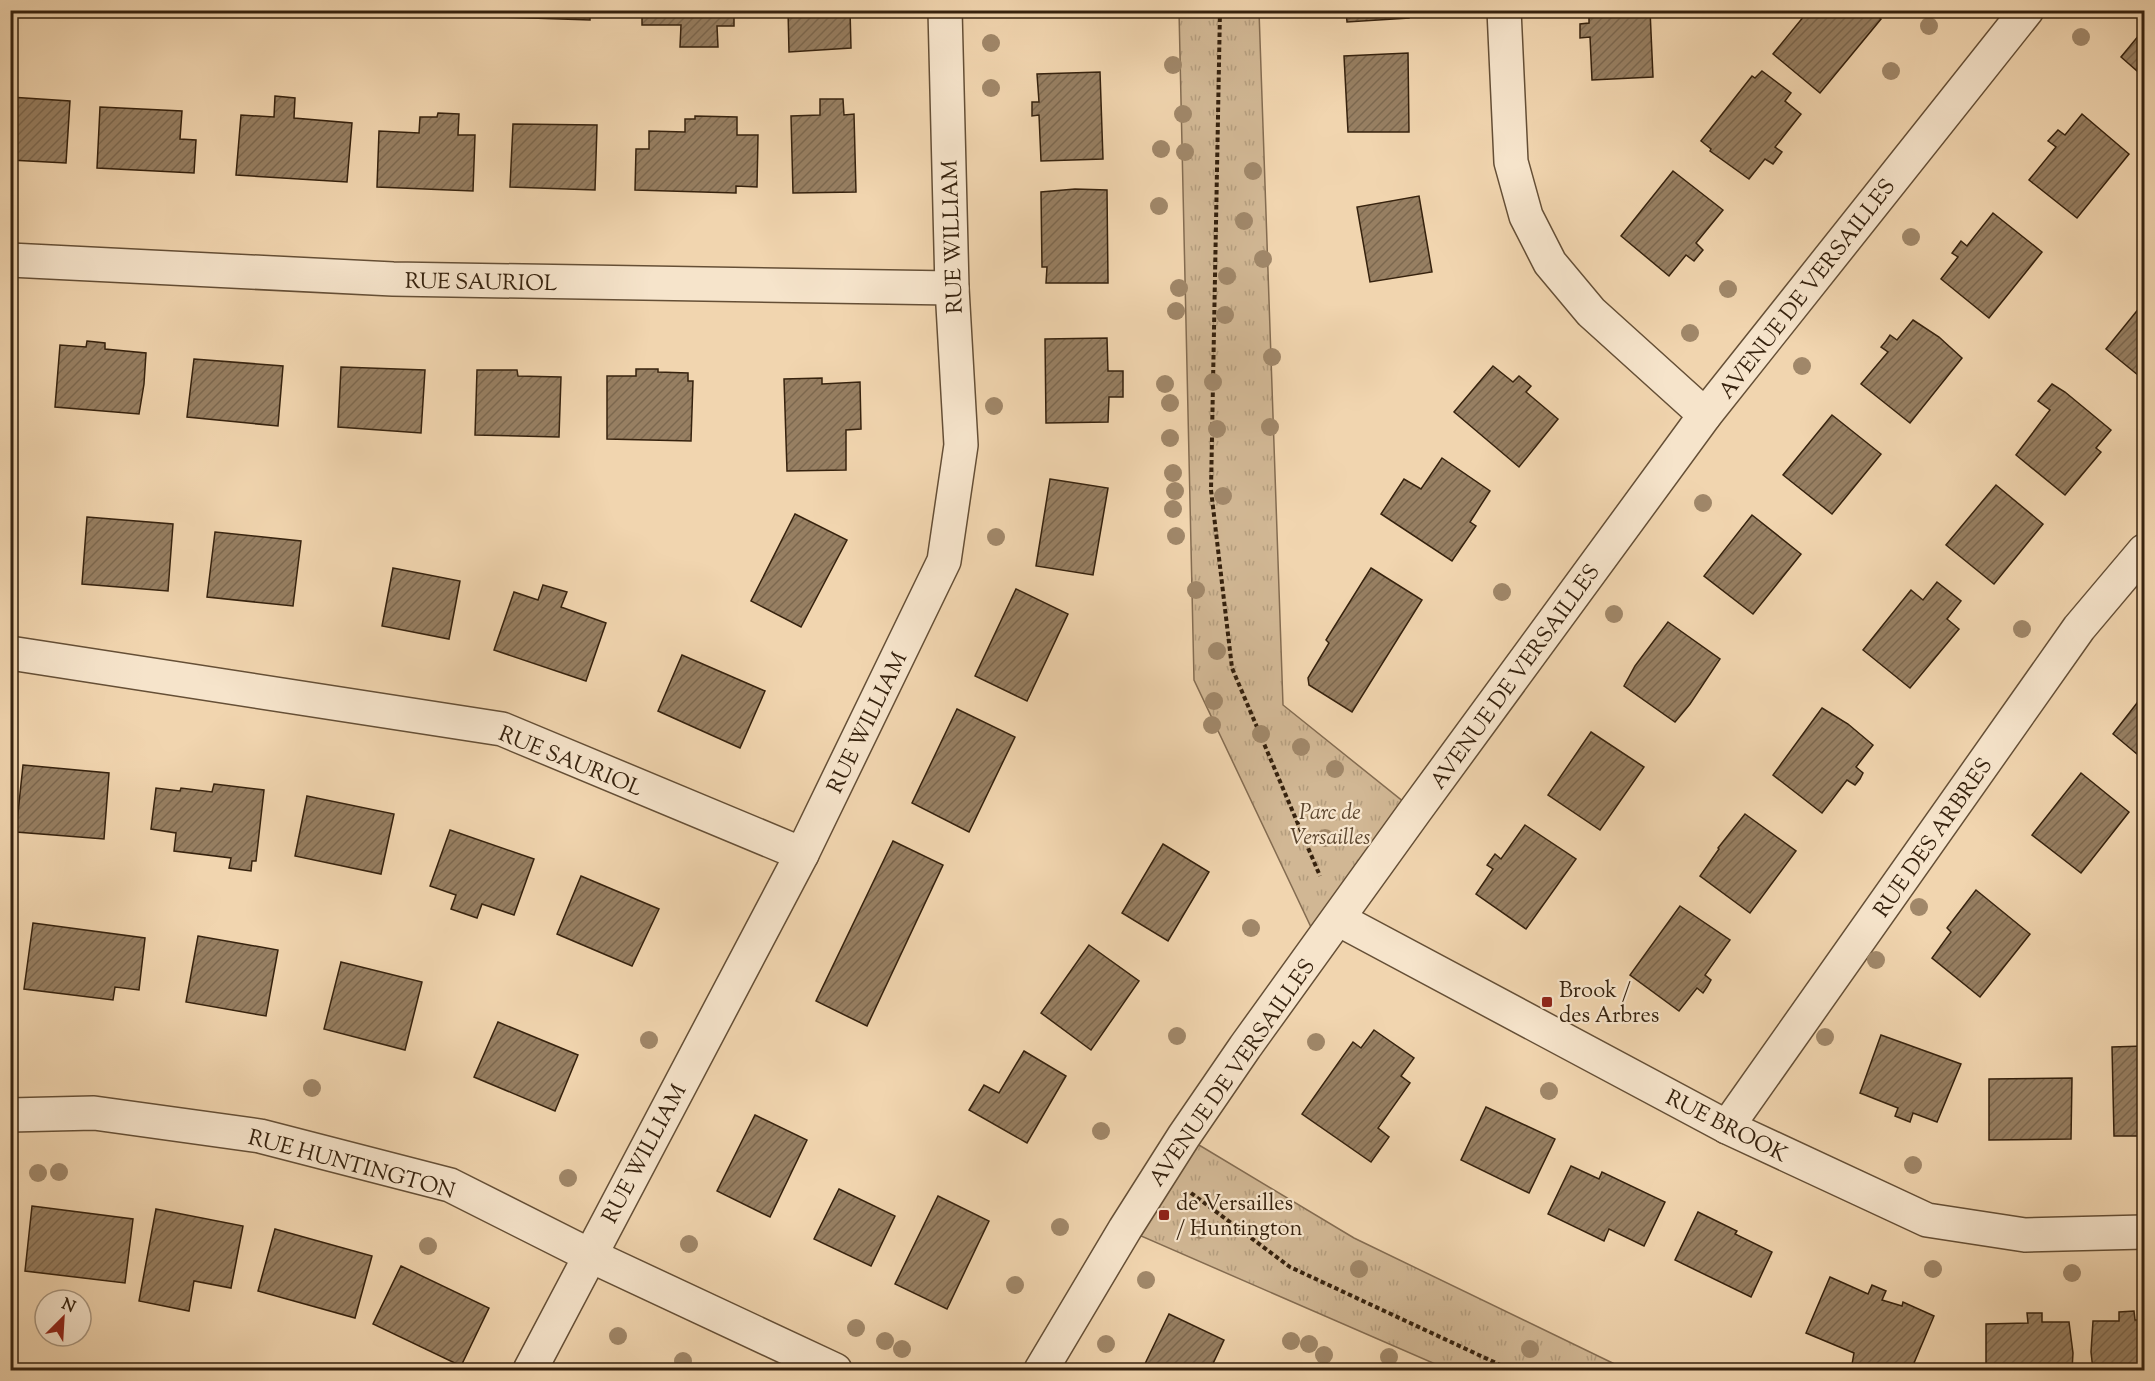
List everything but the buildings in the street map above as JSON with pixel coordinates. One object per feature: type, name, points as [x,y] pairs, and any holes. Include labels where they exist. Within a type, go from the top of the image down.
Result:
[{"type":"street","name":"RUE WILLIAM","points":[[530,1371],[802,854],[944,561],[961,445],[952,288],[945,10]]},
{"type":"street","points":[[1504,10],[1510,162],[1526,216],[1550,263],[1591,312],[1705,415]]},
{"type":"street","name":"AVENUE DE VERSAILLES","points":[[1041,1371],[1125,1229],[1245,1047],[1705,415],[2027,10]]},
{"type":"street","name":"RUE SAURIOL","points":[[10,260],[393,279],[952,288]]},
{"type":"street","name":"RUE DES ARBRES","points":[[1727,1127],[2079,628],[2145,551]]},
{"type":"street","name":"RUE SAURIOL","points":[[10,654],[502,729],[802,854]]},
{"type":"street","name":"RUE BROOK","points":[[1338,919],[1727,1127],[1927,1220],[2025,1235],[2145,1232]]},
{"type":"street","name":"RUE HUNTINGTON","points":[[10,1115],[94,1113],[260,1136],[450,1185],[589,1255],[835,1371]]},
{"type":"path","points":[[1220,10],[1211,490],[1232,668],[1338,919]]},
{"type":"path","points":[[1162,1171],[1290,1267],[1511,1371]]},
{"type":"green space","name":"Parc de Versailles","points":[[1179,11],[1259,11],[1283,705],[1415,811],[1319,944],[1194,680]]},
{"type":"green space","points":[[1184,1136],[1354,1238],[1627,1370],[1449,1370],[1125,1229]]},
{"type":"place","name":"Brook / des Arbres","points":[[1547,1002]]},
{"type":"place","name":"de Versailles / Huntington","points":[[1164,1215]]}]
